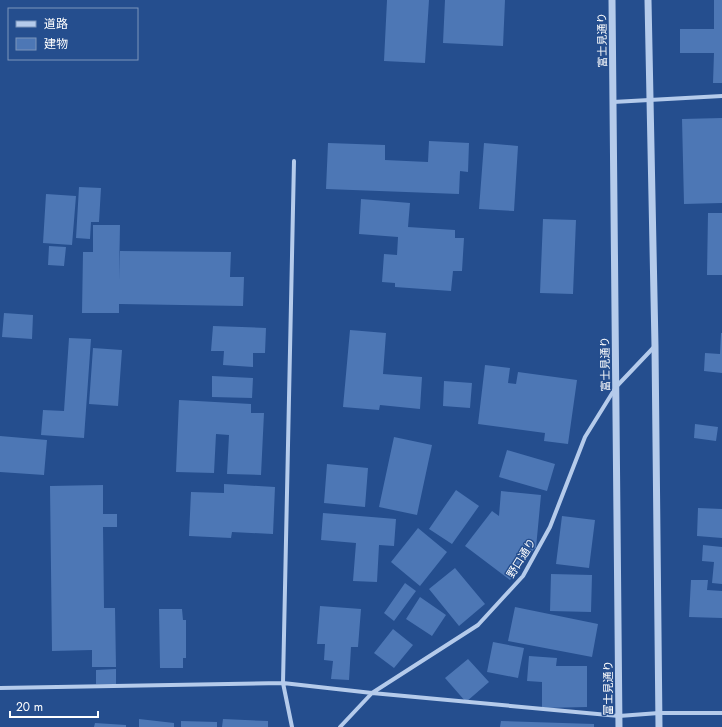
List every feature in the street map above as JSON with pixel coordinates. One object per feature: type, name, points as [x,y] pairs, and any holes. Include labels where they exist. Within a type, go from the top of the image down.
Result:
[{"type":"street","name":"富士見通り","points":[[612,0],[619,727]]},
{"type":"street","points":[[648,0],[655,346],[659,727]]},
{"type":"street","points":[[613,102],[722,96]]},
{"type":"street","points":[[292,727],[283,683],[294,161]]},
{"type":"street","name":"野口通り","points":[[340,727],[372,694],[478,625],[523,576],[550,527],[585,437],[616,387],[655,346]]},
{"type":"street","points":[[0,688],[283,683],[372,694],[619,716],[659,713],[722,713]]},
{"type":"building","points":[[387,0],[429,0],[425,63],[384,61]]},
{"type":"building","points":[[445,0],[505,0],[503,46],[443,43]]},
{"type":"building","points":[[714,0],[722,0],[722,83],[713,83],[714,53],[680,53],[680,29],[714,29]]},
{"type":"building","points":[[722,118],[722,203],[684,204],[682,119]]},
{"type":"building","points":[[429,141],[469,143],[468,172],[460,171],[459,194],[326,189],[328,143],[385,145],[385,160],[428,162]]},
{"type":"building","points":[[484,143],[518,146],[514,211],[479,209]]},
{"type":"building","points":[[79,187],[101,188],[99,222],[91,222],[90,239],[76,238]]},
{"type":"building","points":[[46,194],[76,196],[72,245],[43,243]]},
{"type":"building","points":[[361,199],[410,203],[408,227],[455,230],[455,238],[464,238],[462,271],[453,271],[451,291],[395,287],[395,283],[382,282],[384,254],[397,255],[398,237],[359,234]]},
{"type":"building","points":[[708,213],[722,213],[722,275],[707,275]]},
{"type":"building","points":[[543,219],[576,220],[573,294],[540,293]]},
{"type":"building","points":[[93,225],[120,225],[119,280],[120,251],[231,252],[230,277],[244,277],[243,306],[119,304],[119,313],[82,313],[83,252],[93,252]]},
{"type":"building","points":[[49,246],[66,247],[64,266],[48,265]]},
{"type":"building","points":[[4,313],[33,315],[32,339],[2,337]]},
{"type":"building","points":[[213,326],[266,328],[265,353],[253,353],[253,367],[223,365],[224,351],[211,351]]},
{"type":"building","points":[[350,330],[386,333],[383,374],[422,377],[420,409],[380,405],[379,410],[343,407]]},
{"type":"building","points":[[721,333],[722,373],[704,371],[705,353],[720,354]]},
{"type":"building","points":[[69,338],[91,339],[84,438],[41,435],[43,410],[64,411]]},
{"type":"building","points":[[93,348],[122,350],[118,406],[89,404]]},
{"type":"building","points":[[485,365],[510,368],[508,383],[516,384],[518,372],[577,380],[568,444],[544,441],[545,433],[478,424]]},
{"type":"building","points":[[212,376],[253,378],[252,398],[212,397]]},
{"type":"building","points":[[444,381],[472,383],[470,408],[443,406]]},
{"type":"building","points":[[179,400],[251,404],[251,413],[264,413],[261,475],[227,474],[229,435],[216,434],[214,473],[176,472]]},
{"type":"building","points":[[695,424],[718,427],[716,441],[694,438]]},
{"type":"building","points":[[0,436],[47,440],[44,475],[0,472]]},
{"type":"building","points":[[394,437],[432,445],[417,515],[379,507]]},
{"type":"building","points":[[507,450],[555,464],[547,491],[499,477]]},
{"type":"building","points":[[327,464],[368,468],[365,507],[324,503]]},
{"type":"building","points":[[224,484],[275,487],[273,534],[232,532],[231,538],[189,536],[191,492],[224,493]]},
{"type":"building","points":[[103,485],[103,514],[117,514],[117,527],[103,527],[104,608],[115,608],[116,667],[92,667],[92,650],[52,651],[50,486]]},
{"type":"building","points":[[456,490],[479,506],[452,544],[429,529]]},
{"type":"building","points":[[501,491],[541,495],[536,548],[510,580],[465,546],[492,511],[499,516]]},
{"type":"building","points":[[698,508],[722,509],[722,538],[697,536]]},
{"type":"building","points":[[323,513],[396,519],[394,546],[379,545],[377,582],[353,581],[356,543],[321,540]]},
{"type":"building","points":[[562,516],[595,520],[589,568],[556,564]]},
{"type":"building","points":[[418,528],[447,552],[420,586],[391,562]]},
{"type":"building","points":[[703,545],[722,547],[722,584],[712,583],[714,562],[702,561]]},
{"type":"building","points":[[455,568],[485,604],[459,626],[429,589]]},
{"type":"building","points":[[551,574],[592,575],[591,612],[550,611]]},
{"type":"building","points":[[691,580],[708,580],[707,590],[722,591],[722,618],[689,617]]},
{"type":"building","points":[[405,583],[416,591],[394,621],[384,613]]},
{"type":"building","points":[[420,597],[446,615],[432,636],[406,619]]},
{"type":"building","points":[[320,606],[361,609],[358,647],[351,647],[349,680],[331,679],[333,661],[324,660],[325,644],[317,644]]},
{"type":"building","points":[[515,607],[598,624],[592,657],[508,641]]},
{"type":"building","points":[[159,609],[182,609],[183,620],[186,620],[186,658],[183,658],[183,668],[160,668]]},
{"type":"building","points":[[393,629],[413,645],[394,668],[374,653]]},
{"type":"building","points":[[493,642],[524,648],[518,678],[487,672]]},
{"type":"building","points":[[529,656],[557,658],[556,666],[587,666],[587,707],[542,708],[542,682],[527,681]]},
{"type":"building","points":[[468,659],[489,682],[466,702],[445,678]]},
{"type":"building","points":[[116,669],[116,684],[96,684],[96,670]]},
{"type":"building","points":[[139,719],[174,723],[174,727],[139,727]]},
{"type":"building","points":[[223,719],[268,721],[268,727],[222,727]]},
{"type":"building","points":[[181,721],[217,722],[217,727],[181,727]]},
{"type":"building","points":[[501,721],[594,724],[594,727],[500,727]]},
{"type":"building","points":[[95,723],[126,725],[126,727],[94,727]]}]
